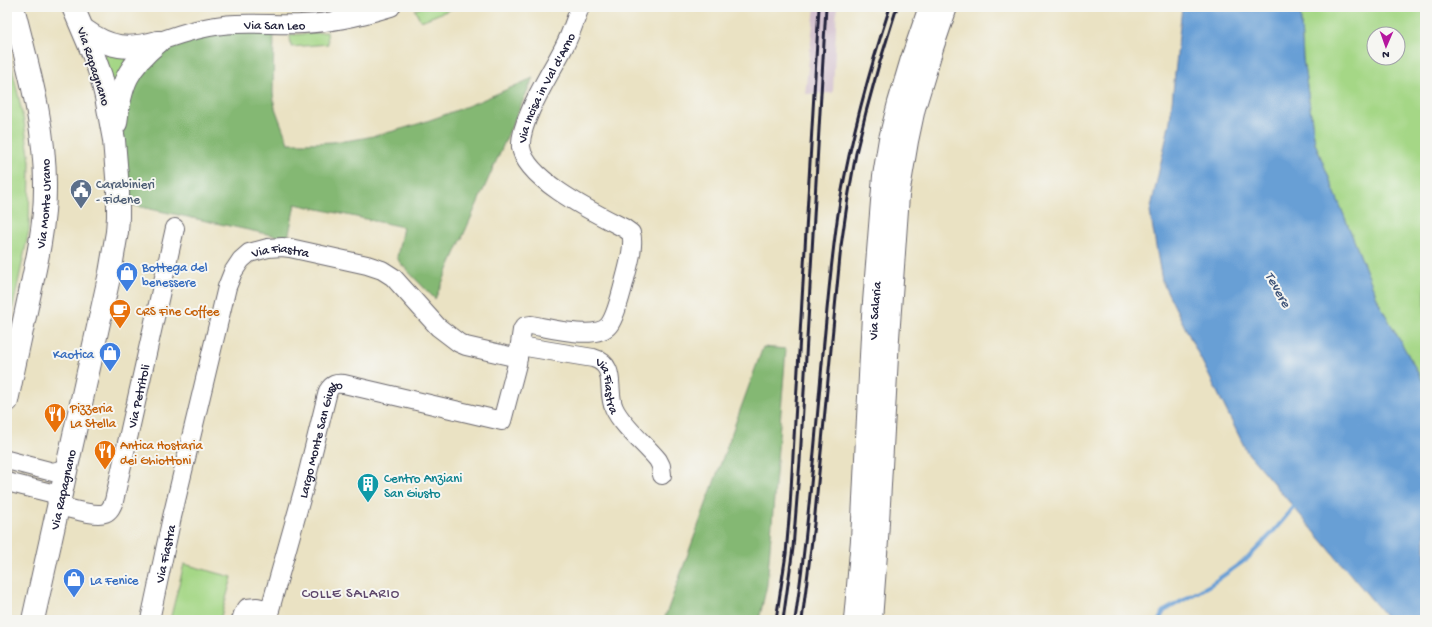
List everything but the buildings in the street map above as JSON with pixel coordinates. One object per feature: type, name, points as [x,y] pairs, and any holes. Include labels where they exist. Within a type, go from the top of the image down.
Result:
[{"type":"main road","name":"Via Monte Urano","points":[[7,401],[36,264],[44,212],[45,189],[44,157],[40,126],[29,69],[13,7]]},
{"type":"main road","name":"Via Rapagnano","points":[[33,620],[110,273],[117,232],[118,196],[114,140],[104,88],[96,60],[74,7]]},
{"type":"main road","name":"Via Salaria","points":[[855,620],[862,540],[873,315],[884,176],[890,140],[899,103],[930,7]]},
{"type":"main road","name":"Via Salaria","points":[[871,620],[898,195],[906,141],[914,108],[946,7]]},
{"type":"main road","points":[[84,30],[101,42],[114,46],[139,46],[158,42]]},
{"type":"main road","points":[[114,140],[120,97],[129,73],[141,56],[158,42]]},
{"type":"street","name":"Via San Leo","points":[[158,42],[188,31],[212,26],[237,24],[304,24],[326,22],[361,16],[391,7]]},
{"type":"street","name":"Via Incisa in Val d'Arno","points":[[502,421],[519,352],[523,328],[528,325],[587,334],[599,332],[607,327],[611,322],[622,290],[632,242],[632,235],[628,230],[569,199],[542,177],[527,161],[522,147],[522,133],[528,115],[565,46],[580,7]]},
{"type":"street","name":"Via Petritoli","points":[[58,506],[101,514],[109,511],[113,503],[162,280],[175,228]]},
{"type":"street","name":"Via Fiastra","points":[[150,620],[172,517],[227,287],[236,266],[246,255],[256,250],[282,247],[367,265],[382,270],[400,283],[438,327],[452,338],[466,346],[593,358],[603,363],[608,371],[615,411],[658,460],[661,466],[662,476]]},
{"type":"street","name":"Largo Monte San Giusto","points":[[241,620],[243,614],[248,608],[257,607],[269,615],[328,391],[332,385],[338,383],[344,384],[502,421]]},
{"type":"street","points":[[7,460],[53,472],[60,470],[67,465]]},
{"type":"street","points":[[7,482],[51,493],[56,496],[58,506]]},
{"type":"shaded area","points":[[815,7],[837,7],[833,93],[805,94]]},
{"type":"green space","points":[[422,7],[454,8],[421,21],[415,10]]},
{"type":"green space","points":[[1300,7],[1425,7],[1425,385],[1380,305],[1315,143],[1303,59]]},
{"type":"green space","points":[[274,29],[273,93],[275,108],[288,143],[349,140],[381,134],[447,114],[533,78],[435,299],[400,263],[397,257],[403,227],[295,204],[289,234],[285,237],[281,237],[127,204],[121,139],[130,88],[156,51],[194,35]]},
{"type":"green space","points":[[327,32],[328,44],[291,47],[290,35]]},
{"type":"green space","points":[[7,44],[24,122],[30,161],[29,230],[7,336]]},
{"type":"green space","points":[[130,51],[114,91],[104,53]]},
{"type":"green space","points":[[763,347],[786,349],[767,585],[759,620],[664,620]]},
{"type":"green space","points":[[184,564],[232,577],[220,620],[170,620]]},
{"type":"water","name":"Tevere","points":[[1182,7],[1300,7],[1303,59],[1315,143],[1380,305],[1425,385],[1425,620],[1389,620],[1247,452],[1162,281],[1150,212],[1170,121]]},
{"type":"waterway","points":[[1159,620],[1164,611],[1210,585],[1248,558],[1294,507]]},
{"type":"railway","points":[[776,620],[786,554],[790,507],[819,7]]},
{"type":"railway","points":[[783,620],[793,548],[800,461],[826,7]]},
{"type":"railway","points":[[795,620],[808,512],[835,233],[850,151],[875,55],[890,7]]},
{"type":"railway","points":[[802,620],[814,524],[841,246],[848,198],[856,153],[866,112],[897,7]]},
{"type":"place","name":"Carabinieri - Fidene","points":[[81,210]]},
{"type":"place","name":"Bottega del benessere","points":[[127,292]]},
{"type":"place","name":"CRS Fine Coffee","points":[[120,330]]},
{"type":"place","name":"Kaotica","points":[[110,372]]},
{"type":"place","name":"Pizzeria La Stella","points":[[55,434]]},
{"type":"place","name":"Antica Hostaria dei Ghiottoni","points":[[105,470]]},
{"type":"place","name":"Centro Anziani San Giusto","points":[[368,504]]},
{"type":"place","name":"La Fenice","points":[[74,598]]},
{"type":"district","name":"COLLE SALARIO","points":[[351,592]]}]
